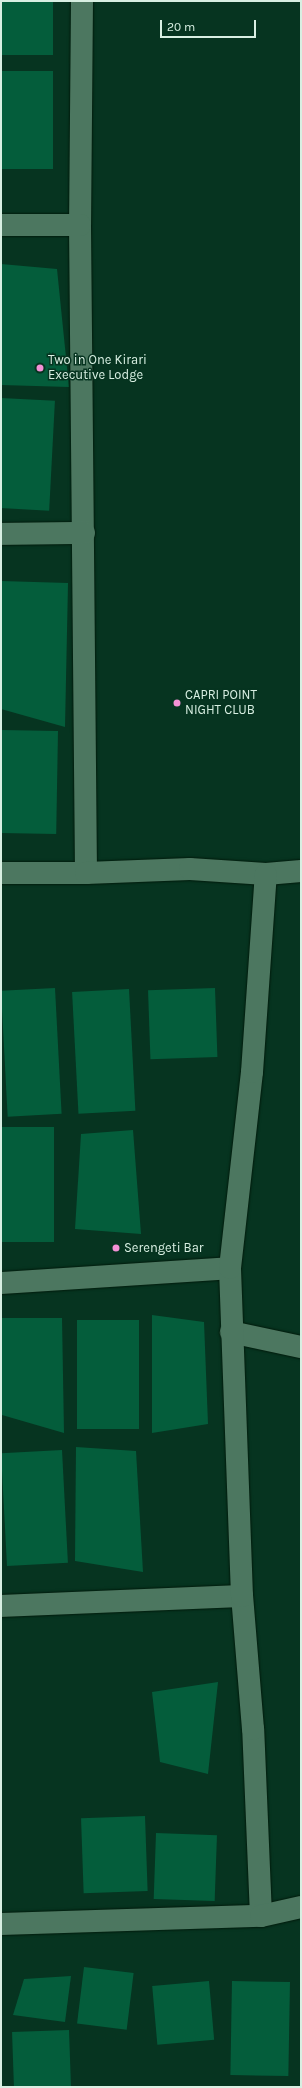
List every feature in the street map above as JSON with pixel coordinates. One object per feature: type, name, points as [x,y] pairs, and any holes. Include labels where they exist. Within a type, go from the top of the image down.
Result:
[{"type":"street","points":[[82,1],[80,225],[86,873]]},
{"type":"street","points":[[1,225],[80,225]]},
{"type":"street","points":[[1,534],[84,533]]},
{"type":"street","points":[[1,873],[86,873],[190,869],[266,874],[301,871]]},
{"type":"street","points":[[260,1916],[253,1729],[242,1596],[231,1332],[230,1268],[252,1072],[266,874]]},
{"type":"street","points":[[1,1283],[230,1268]]},
{"type":"street","points":[[231,1332],[301,1347]]},
{"type":"street","points":[[1,1606],[242,1596]]},
{"type":"street","points":[[1,1924],[260,1916],[301,1907]]},
{"type":"building","points":[[1,1],[53,1],[53,55],[1,55]]},
{"type":"building","points":[[1,71],[53,71],[53,169],[1,169]]},
{"type":"building","points":[[1,264],[57,269],[69,387],[1,385]]},
{"type":"building","points":[[1,398],[55,401],[49,511],[1,508]]},
{"type":"building","points":[[1,581],[68,583],[65,727],[1,709]]},
{"type":"building","points":[[1,730],[58,731],[56,834],[1,833]]},
{"type":"building","points":[[55,988],[62,1114],[8,1117],[1,991]]},
{"type":"building","points":[[215,988],[217,1057],[150,1059],[148,990]]},
{"type":"building","points":[[129,989],[135,1111],[78,1114],[72,992]]},
{"type":"building","points":[[1,1127],[54,1127],[54,1242],[1,1242]]},
{"type":"building","points":[[133,1130],[141,1234],[75,1229],[81,1134]]},
{"type":"building","points":[[152,1315],[204,1322],[208,1424],[152,1433]]},
{"type":"building","points":[[1,1318],[62,1318],[64,1433],[2,1415]]},
{"type":"building","points":[[77,1320],[139,1320],[139,1429],[77,1429]]},
{"type":"building","points":[[76,1447],[136,1451],[143,1572],[75,1561]]},
{"type":"building","points":[[62,1450],[68,1563],[7,1566],[1,1453]]},
{"type":"building","points":[[218,1682],[208,1774],[160,1762],[152,1692]]},
{"type":"building","points":[[145,1816],[148,1891],[84,1893],[81,1818]]},
{"type":"building","points":[[156,1833],[217,1835],[215,1901],[154,1899]]},
{"type":"building","points":[[84,1967],[134,1973],[127,2030],[77,2024]]},
{"type":"building","points":[[71,1976],[65,2022],[13,2015],[24,1979]]},
{"type":"building","points":[[209,1981],[214,2040],[157,2045],[152,1986]]},
{"type":"building","points":[[232,1981],[290,1982],[288,2076],[230,2075]]},
{"type":"building","points":[[69,2030],[71,2087],[14,2087],[12,2032]]},
{"type":"place","name":"Two in One Kirari Executive Lodge","points":[[40,368]]},
{"type":"place","name":"CAPRI POINT NIGHT CLUB","points":[[177,703]]},
{"type":"place","name":"Serengeti Bar","points":[[116,1248]]}]
